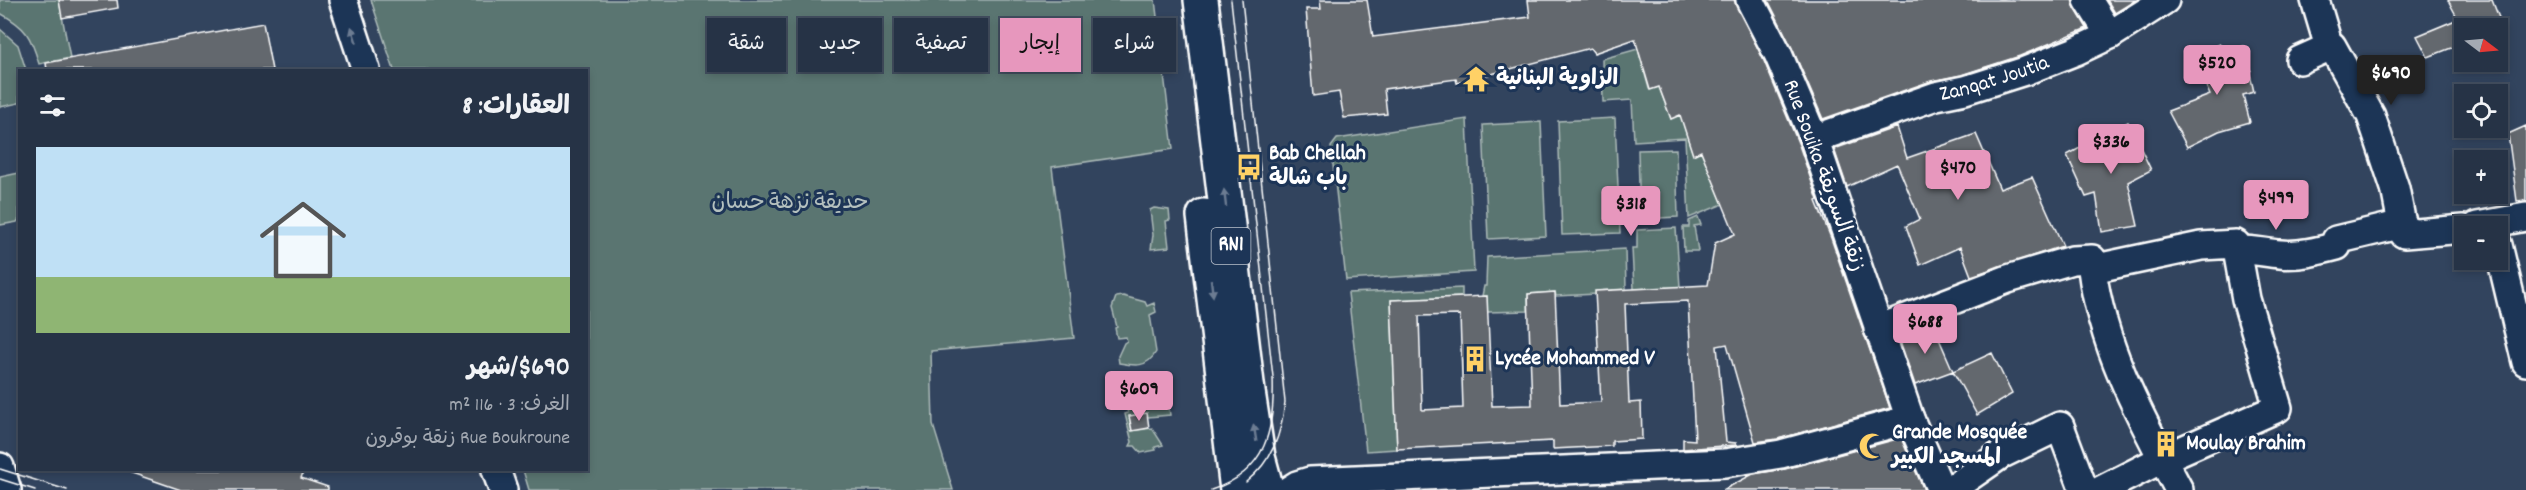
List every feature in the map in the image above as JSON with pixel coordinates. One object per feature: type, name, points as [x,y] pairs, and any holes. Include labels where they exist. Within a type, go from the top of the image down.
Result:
[{"type":"main road","name":"RN1","points":[[1179,0],[1237,490]]},
{"type":"main road","name":"RN1","points":[[1201,0],[1248,392],[1258,457],[1267,490]]},
{"type":"street","points":[[343,0],[366,69]]},
{"type":"street","name":"Rue Souika زنقة السويقة","points":[[1750,0],[1778,54],[1814,140],[1910,419],[1941,490]]},
{"type":"street","points":[[2088,0],[2110,35]]},
{"type":"street","name":"Zanqat Joutia","points":[[1814,140],[1936,96],[1965,90],[2025,70],[2110,35],[2165,0]]},
{"type":"street","points":[[2315,0],[2329,47]]},
{"type":"street","points":[[2300,60],[2332,46],[2371,116],[2395,188],[2404,234],[2454,230]]},
{"type":"street","points":[[2508,224],[2526,217]]},
{"type":"street","points":[[2236,250],[2296,254],[2337,246],[2336,240],[2403,224]]},
{"type":"street","points":[[2092,269],[2201,246],[2236,244],[2246,299],[2278,408],[2162,459],[2101,490]]},
{"type":"street","points":[[1878,329],[2008,279],[2072,260],[2092,259],[2096,298],[2103,326],[2131,396],[2179,490]]},
{"type":"street","points":[[2505,270],[2520,311],[2526,362]]},
{"type":"street","points":[[1289,490],[1310,481],[1725,463],[1781,454],[1910,419]]},
{"type":"street","points":[[1950,490],[2002,454],[2060,426],[2084,490]]},
{"type":"street","points":[[0,467],[7,490]]},
{"type":"street","points":[[496,471],[502,490]]},
{"type":"green space","points":[[0,0],[59,0],[70,58],[39,64],[26,33],[16,23],[0,13]]},
{"type":"green space","name":"حديقة نزهة حسان","points":[[371,0],[1155,0],[1157,18],[1093,18],[1093,72],[1164,72],[1173,149],[1052,167],[1074,338],[931,351],[933,425],[953,490],[529,490],[523,471],[588,471],[588,69],[394,69]]},
{"type":"green space","points":[[0,29],[18,45],[26,69],[18,69],[18,103],[0,107]]},
{"type":"green space","points":[[1638,49],[1649,89],[1659,87],[1671,119],[1684,113],[1684,126],[1693,154],[1701,151],[1723,204],[1689,218],[1685,138],[1634,141],[1632,100],[1603,102],[1602,59]]},
{"type":"green space","points":[[1615,118],[1620,233],[1562,235],[1558,121]]},
{"type":"green space","points":[[1467,119],[1474,272],[1346,280],[1331,147],[1337,139]]},
{"type":"green space","points":[[1541,122],[1546,236],[1488,239],[1483,125]]},
{"type":"green space","points":[[1676,149],[1678,217],[1640,219],[1638,150]]},
{"type":"green space","points":[[18,173],[17,222],[0,225],[0,177]]},
{"type":"green space","points":[[1154,208],[1169,210],[1170,220],[1166,221],[1169,247],[1151,249],[1153,235],[1150,210]]},
{"type":"green space","points":[[1698,217],[1701,225],[1694,226],[1698,251],[1684,251],[1683,227],[1689,227],[1689,221]]},
{"type":"green space","points":[[1676,228],[1680,287],[1634,289],[1632,248],[1637,248],[1637,230]]},
{"type":"green space","points":[[1625,249],[1626,289],[1597,291],[1597,294],[1556,296],[1555,292],[1528,294],[1528,311],[1487,312],[1487,296],[1482,296],[1484,286],[1486,286],[1487,257]]},
{"type":"green space","points":[[1462,288],[1462,297],[1391,300],[1397,449],[1366,451],[1348,293]]},
{"type":"green space","points":[[1123,296],[1145,302],[1147,306],[1154,303],[1156,312],[1150,315],[1156,352],[1149,361],[1140,365],[1119,363],[1118,356],[1127,341],[1126,337],[1117,338],[1115,328],[1117,327],[1112,308],[1116,297]]},
{"type":"green space","points":[[1143,377],[1153,379],[1160,384],[1163,390],[1159,391],[1160,401],[1163,400],[1165,408],[1169,408],[1170,415],[1129,416],[1132,431],[1152,428],[1163,445],[1155,447],[1156,450],[1141,453],[1135,446],[1130,446],[1132,442],[1125,414],[1128,413],[1124,401],[1119,401],[1118,392],[1128,390],[1128,394],[1132,392]]},
{"type":"building","points":[[59,0],[117,0],[118,8],[62,18]]},
{"type":"building","points":[[1320,0],[1367,0],[1373,37],[1530,17],[1528,0],[1734,0],[1764,61],[1799,145],[1818,200],[1816,201],[1890,408],[1778,439],[1755,442],[1727,344],[1717,346],[1726,442],[1736,443],[1736,445],[1683,449],[1683,439],[1695,440],[1688,301],[1625,304],[1629,403],[1641,402],[1642,439],[1612,441],[1612,446],[1553,449],[1553,441],[1397,449],[1391,300],[1487,296],[1492,406],[1532,405],[1528,294],[1555,292],[1560,404],[1601,402],[1595,291],[1708,285],[1715,243],[1735,234],[1701,151],[1693,155],[1680,115],[1671,119],[1659,87],[1650,90],[1635,39],[1594,53],[1590,48],[1457,83],[1456,79],[1384,89],[1387,114],[1344,118],[1339,92],[1313,96],[1306,9],[1321,9]],"holes":[[[1460,315],[1463,408],[1422,410],[1419,316]]]},
{"type":"building","points":[[1768,0],[2072,0],[2087,28],[2020,56],[1961,75],[1931,81],[1823,119]]},
{"type":"building","points":[[2107,0],[2136,0],[2115,13]]},
{"type":"building","points":[[2448,0],[2492,0],[2499,18],[2457,18]]},
{"type":"building","points":[[2454,21],[2454,47],[2428,57],[2417,36]]},
{"type":"building","points":[[263,23],[272,69],[47,69],[46,63]]},
{"type":"building","points":[[2220,44],[2223,52],[2244,46],[2254,92],[2243,95],[2250,122],[2219,131],[2187,147],[2168,111],[2210,95],[2193,57]]},
{"type":"building","points":[[2128,122],[2151,170],[2128,182],[2138,226],[2102,232],[2096,194],[2086,197],[2067,155]]},
{"type":"building","points":[[2526,126],[2526,200],[2517,201],[2508,134]]},
{"type":"building","points":[[1897,127],[1907,158],[1976,134],[2000,189],[2032,177],[2063,246],[1971,276],[1960,247],[1920,265],[1906,226],[1920,219],[1897,164],[1847,187],[1834,149]]},
{"type":"building","points":[[1933,325],[1953,371],[1915,385],[1899,338]]},
{"type":"building","points":[[1992,353],[2012,394],[1977,415],[1953,371]]},
{"type":"building","points":[[1147,413],[1149,428],[1132,431],[1129,416]]},
{"type":"building","name":"Grande Mosquée المسجد الكبير","points":[[1901,438],[1924,490],[1723,490],[1753,474],[1785,469]]},
{"type":"building","points":[[304,471],[301,478],[328,487],[328,490],[181,490],[129,472]]},
{"type":"tram line","points":[[1211,490],[1230,482],[1245,472],[1256,460],[1269,431],[1273,396],[1273,377],[1231,0]]},
{"type":"tram line","points":[[1242,0],[1285,402],[1274,446],[1263,465],[1246,482]]},
{"type":"tram line","points":[[0,469],[67,490]]},
{"type":"tram line","points":[[0,479],[35,490]]},
{"type":"place","name":"الزاوية البنانية","points":[[1476,79]]},
{"type":"place","name":"Bab Chellah باب شالة","points":[[1249,167]]},
{"type":"place","name":"Lycée Mohammed V","points":[[1475,359]]},
{"type":"place","name":"Moulay Brahim","points":[[2166,444]]},
{"type":"place","name":"Grande Mosquée المسجد الكبير","points":[[1872,446]]}]
